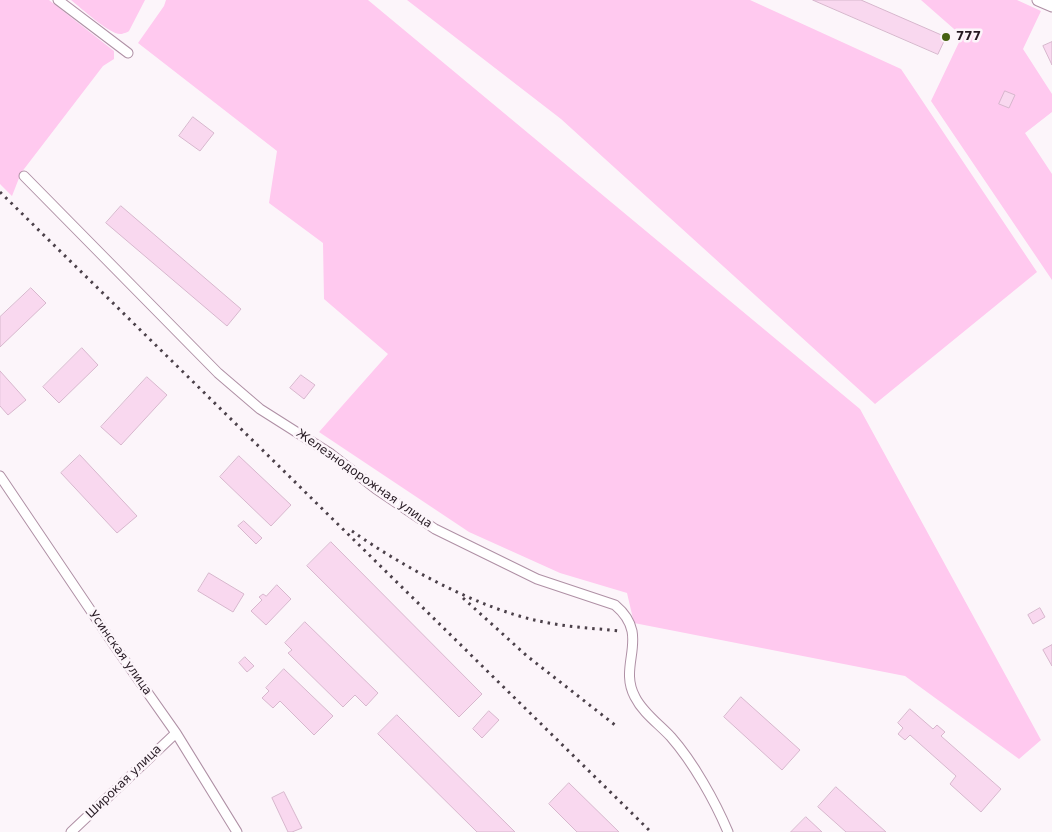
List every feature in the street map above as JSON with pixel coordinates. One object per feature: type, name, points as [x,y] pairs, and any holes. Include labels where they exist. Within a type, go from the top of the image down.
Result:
[{"type":"street","points":[[58,0],[128,54]]},
{"type":"street","points":[[1038,0],[1052,6]]},
{"type":"street","name":"Железнодорожная улица","points":[[24,176],[218,373],[260,409],[332,454],[376,489],[435,529],[537,579],[616,605],[631,623],[633,634],[630,676],[635,697],[689,762],[728,832]]},
{"type":"street","name":"Усинская улица","points":[[0,476],[114,645],[176,732],[237,832]]},
{"type":"street","name":"Широкая улица","points":[[71,832],[176,732]]},
{"type":"shaded area","points":[[0,0],[49,0],[114,51],[114,59],[103,66],[21,173],[12,196],[0,184]]},
{"type":"shaded area","points":[[71,0],[145,0],[129,31],[121,34],[103,26]]},
{"type":"shaded area","points":[[166,0],[368,0],[860,409],[1041,740],[1019,759],[905,676],[634,623],[627,593],[560,573],[469,532],[319,432],[388,354],[324,299],[323,243],[269,203],[277,151],[138,43],[164,6]]},
{"type":"shaded area","points":[[407,0],[750,0],[901,69],[1037,272],[875,404],[561,119]]},
{"type":"shaded area","points":[[921,0],[1017,0],[1041,11],[1023,49],[1052,94],[1052,112],[1025,133],[1052,174],[1052,280],[931,101],[962,36]]},
{"type":"building","points":[[813,0],[861,0],[946,37],[938,54]]},
{"type":"building","points":[[1052,42],[1052,65],[1043,46]]},
{"type":"building","points":[[1005,91],[1015,95],[1009,108],[999,104]]},
{"type":"building","points":[[193,117],[214,133],[200,151],[179,136]]},
{"type":"building","points":[[121,206],[241,309],[227,326],[106,223]]},
{"type":"building","points":[[31,288],[46,303],[0,347],[0,317]]},
{"type":"building","points":[[82,348],[98,365],[59,403],[43,387]]},
{"type":"building","points":[[0,371],[26,400],[8,415],[0,406]]},
{"type":"building","points":[[301,375],[315,385],[304,399],[290,388]]},
{"type":"building","points":[[147,377],[167,395],[121,445],[101,427]]},
{"type":"building","points":[[80,455],[137,516],[117,533],[61,473]]},
{"type":"building","points":[[239,456],[291,505],[271,526],[220,477]]},
{"type":"building","points":[[244,521],[262,538],[256,544],[238,526]]},
{"type":"building","points":[[331,542],[482,694],[459,717],[307,566]]},
{"type":"building","points":[[209,573],[244,594],[233,612],[198,591]]},
{"type":"building","points":[[277,585],[291,599],[266,625],[251,611],[262,600],[259,597],[263,594],[266,596]]},
{"type":"building","points":[[1040,608],[1045,617],[1033,624],[1028,615]]},
{"type":"building","points":[[305,622],[378,693],[366,706],[355,695],[343,707],[288,653],[292,650],[285,643]]},
{"type":"building","points":[[1052,645],[1052,666],[1043,650]]},
{"type":"building","points":[[245,657],[254,666],[247,672],[239,663]]},
{"type":"building","points":[[284,669],[333,716],[314,735],[280,701],[273,708],[262,698],[269,691],[266,688]]},
{"type":"building","points":[[741,697],[800,750],[782,770],[724,717]]},
{"type":"building","points":[[910,709],[933,729],[937,725],[945,732],[941,736],[1001,789],[981,812],[950,784],[956,776],[910,735],[905,740],[898,734],[903,728],[898,723]]},
{"type":"building","points":[[489,711],[499,720],[482,738],[473,729]]},
{"type":"building","points":[[397,715],[515,832],[477,832],[378,734]]},
{"type":"building","points":[[569,783],[619,832],[577,832],[549,804]]},
{"type":"building","points":[[836,787],[886,832],[846,832],[818,807]]},
{"type":"building","points":[[284,792],[302,828],[292,832],[288,832],[272,798]]},
{"type":"building","points":[[806,817],[822,832],[791,832]]},
{"type":"railway","points":[[0,192],[651,832]]},
{"type":"railway","points":[[352,531],[417,572],[491,607],[549,623],[619,631]]},
{"type":"railway","points":[[463,598],[527,656],[615,725]]},
{"type":"place","name":"777","points":[[946,37]]}]
